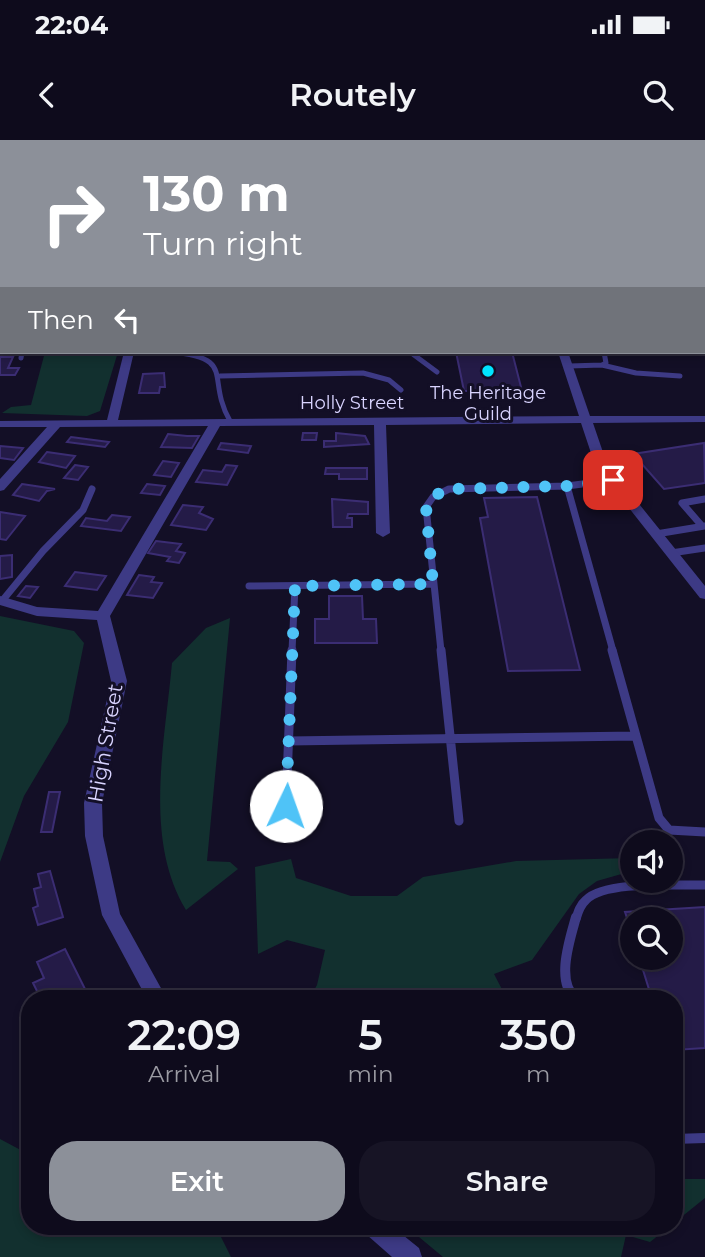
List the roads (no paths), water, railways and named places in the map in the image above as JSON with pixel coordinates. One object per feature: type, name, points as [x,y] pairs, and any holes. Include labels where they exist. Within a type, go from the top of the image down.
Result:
[{"type":"street","points":[[111,421],[128,354]]},
{"type":"street","points":[[564,354],[589,420],[601,465],[705,595]]},
{"type":"street","name":"Holly Street","points":[[0,424],[111,421],[705,419]]},
{"type":"street","points":[[380,420],[383,533]]},
{"type":"street","points":[[1,601],[16,608],[54,614],[103,616],[224,421]]},
{"type":"street","points":[[0,488],[57,423]]},
{"type":"street","name":"High Street","points":[[103,616],[119,681],[93,803],[94,836],[111,915],[152,990]]},
{"type":"street","points":[[384,1235],[410,1257]]},
{"type":"lane","points":[[201,354],[215,364],[220,376],[219,407],[224,421]]},
{"type":"lane","points":[[413,354],[437,372]]},
{"type":"lane","points":[[602,365],[606,363],[604,354]]},
{"type":"lane","points":[[569,366],[602,365],[636,373],[680,376]]},
{"type":"lane","points":[[220,376],[363,373],[388,380],[401,390]]},
{"type":"lane","points":[[459,821],[426,507],[440,492],[461,488],[566,486],[613,480]]},
{"type":"lane","points":[[566,486],[659,818],[669,830],[705,832]]},
{"type":"lane","points":[[1,601],[43,551],[83,510],[92,489]]},
{"type":"lane","points":[[704,526],[682,503],[705,499]]},
{"type":"lane","points":[[656,534],[704,526]]},
{"type":"lane","points":[[671,553],[705,548]]},
{"type":"lane","points":[[249,586],[433,584]]},
{"type":"lane","points":[[286,806],[295,586]]},
{"type":"lane","points":[[289,741],[636,736]]},
{"type":"lane","points":[[568,990],[566,964],[579,910],[588,897],[605,891],[705,885]]},
{"type":"lane","points":[[683,1139],[705,1138]]},
{"type":"place","name":"The Heritage Guild","points":[[488,371]]}]
